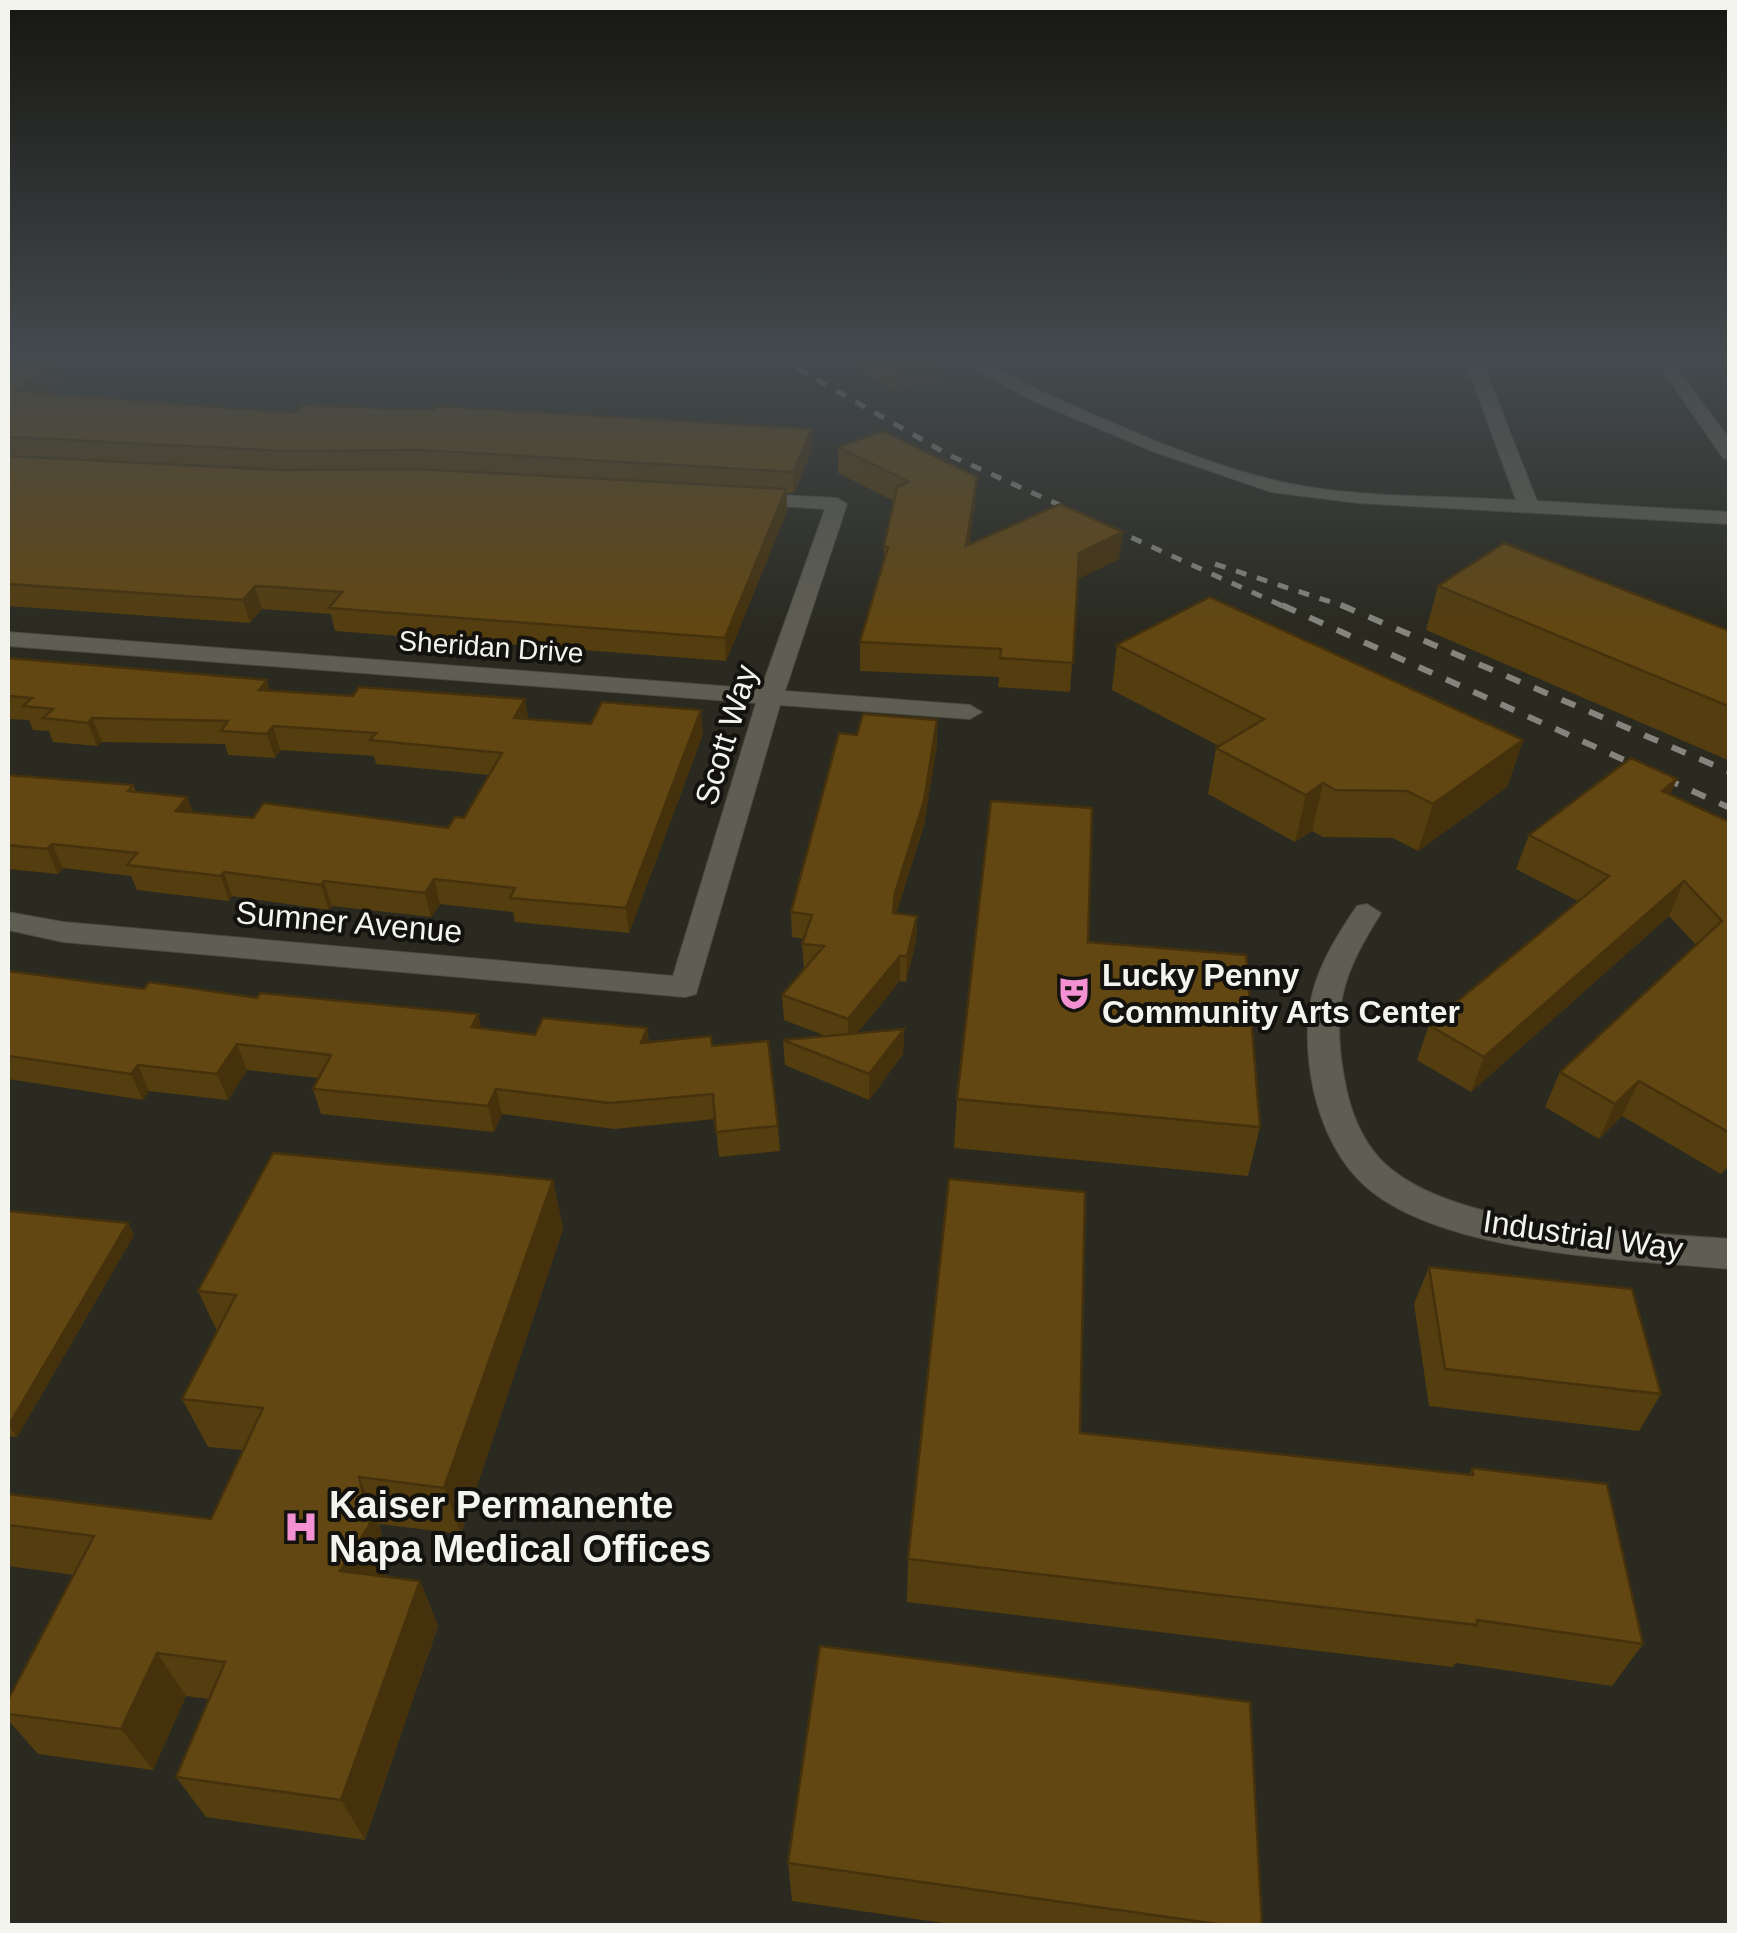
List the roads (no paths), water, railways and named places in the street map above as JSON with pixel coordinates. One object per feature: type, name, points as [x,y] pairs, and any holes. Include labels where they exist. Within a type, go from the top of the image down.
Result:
[{"type":"street","points":[[1169,448],[1271,486],[1358,497],[1730,518]]},
{"type":"street","points":[[1507,448],[1528,504]]},
{"type":"street","name":"Scott Way","points":[[684,987],[770,698],[837,504],[718,497]]},
{"type":"street","name":"Sheridan Drive","points":[[8,639],[970,712]]},
{"type":"street","name":"Industrial Way","points":[[1367,912],[1334,961],[1319,1016],[1332,1110],[1358,1155],[1398,1192],[1475,1221],[1544,1234],[1730,1254]]},
{"type":"street","name":"Sumner Avenue","points":[[8,921],[64,932],[684,987]]},
{"type":"railway","points":[[937,448],[1287,608]]},
{"type":"railway","points":[[1215,564],[1345,607]]},
{"type":"railway","points":[[1282,605],[1730,808]]},
{"type":"railway","points":[[1341,605],[1345,607]]},
{"type":"railway","points":[[1345,607],[1349,608]]},
{"type":"railway","points":[[1345,607],[1730,772]]},
{"type":"place","name":"Lucky Penny Community Arts Center","points":[[1074,993]]},
{"type":"place","name":"Kaiser Permanente Napa Medical Offices","points":[[301,1527]]}]
